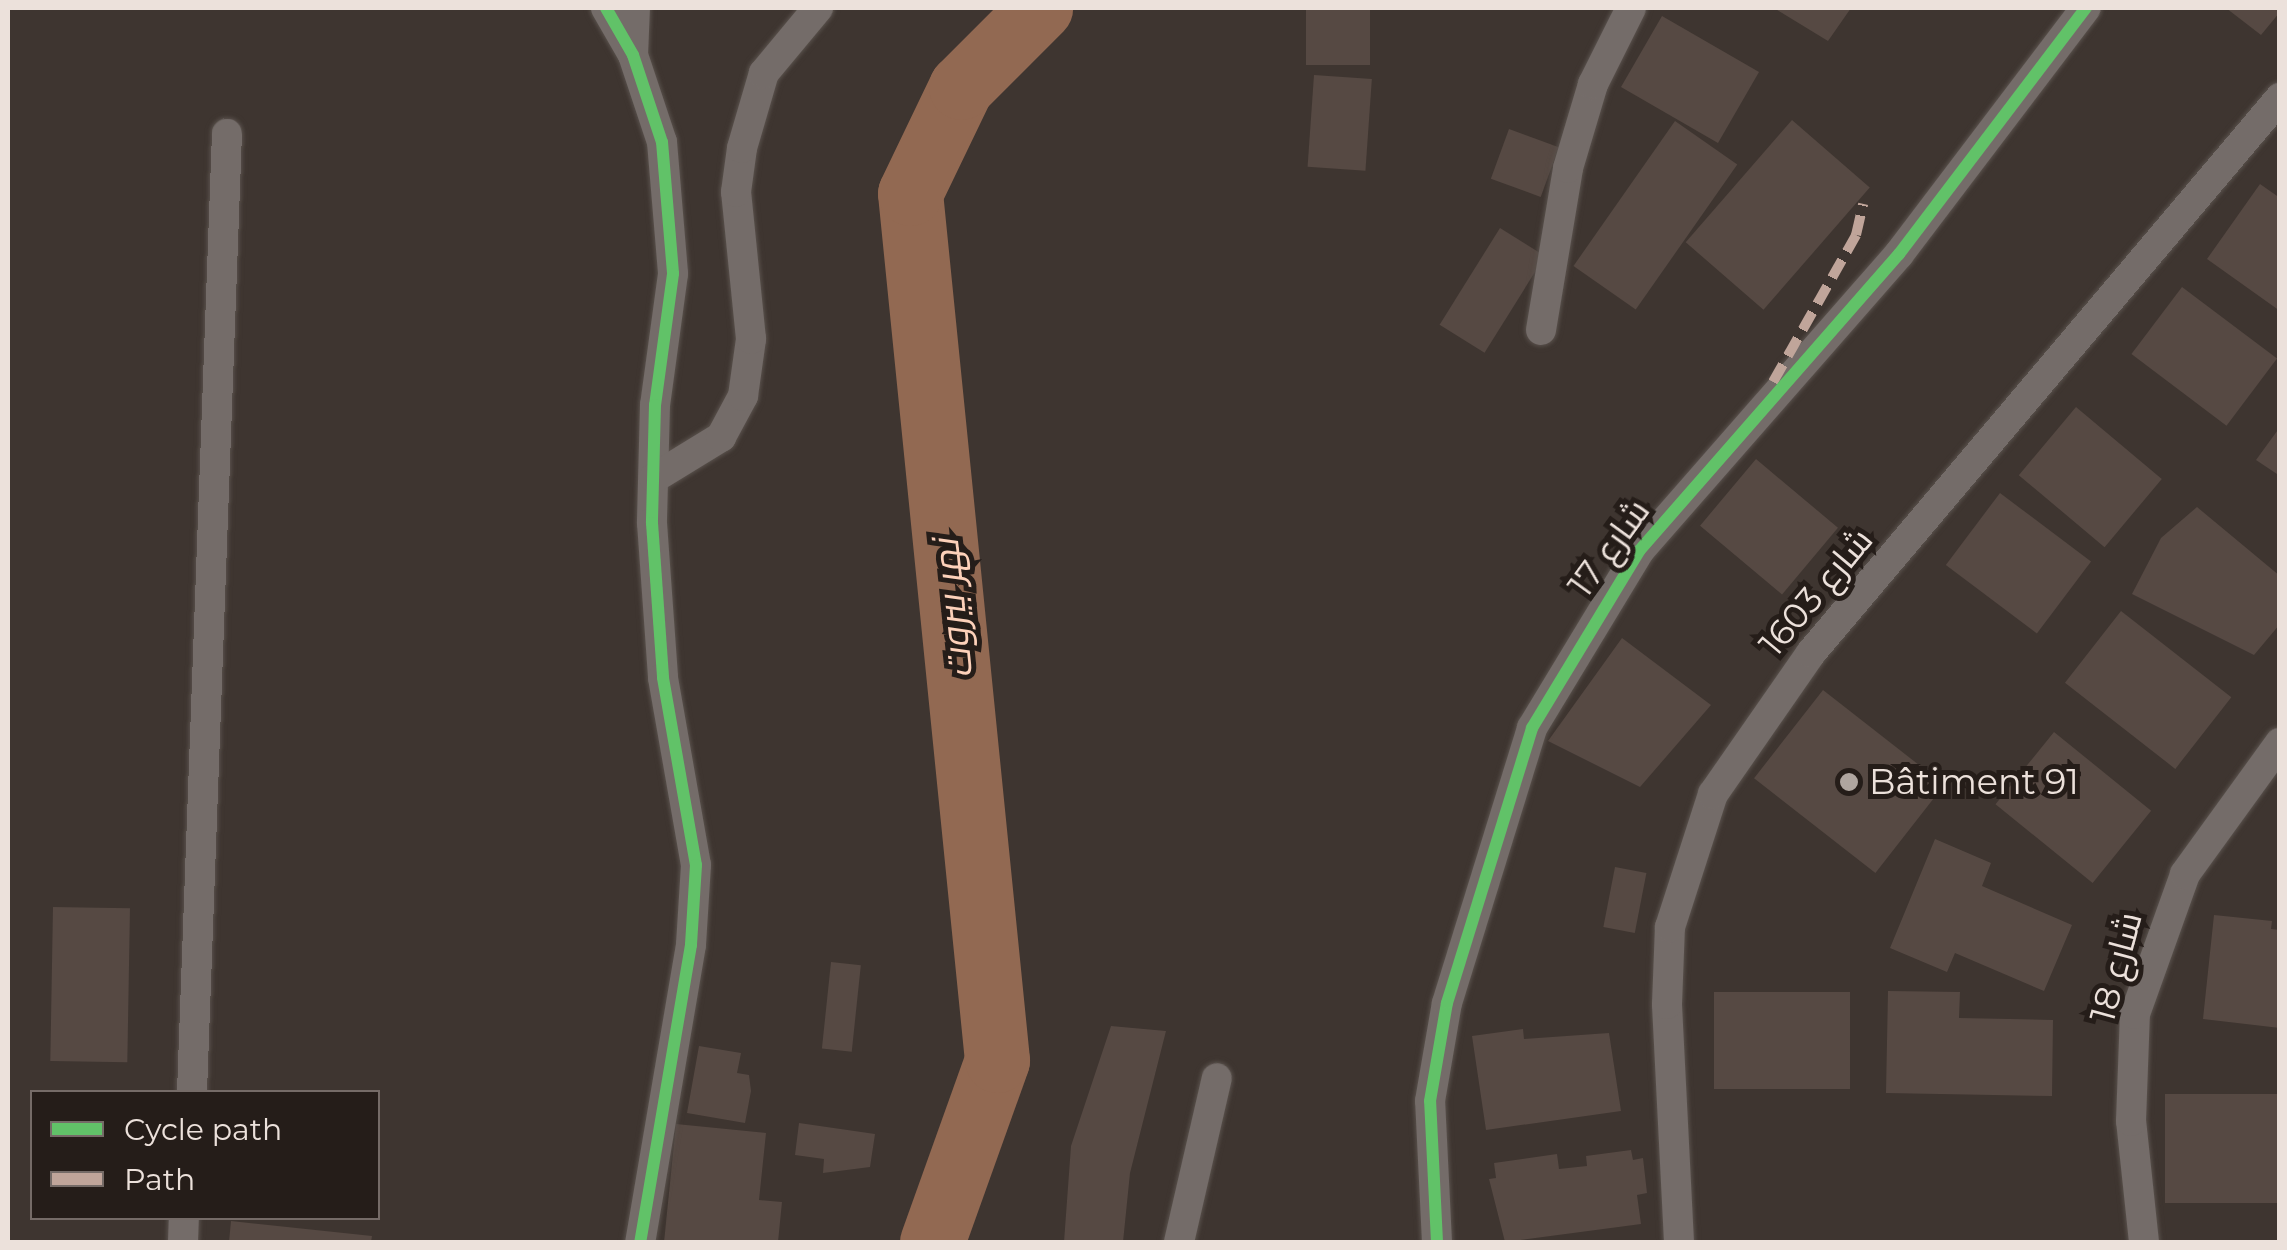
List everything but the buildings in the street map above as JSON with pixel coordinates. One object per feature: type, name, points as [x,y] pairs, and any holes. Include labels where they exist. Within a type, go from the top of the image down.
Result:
[{"type":"street","points":[[606,8],[633,55],[660,126],[674,274],[656,405],[654,478],[662,678],[696,865],[691,944],[640,1242]]},
{"type":"street","points":[[633,55],[635,8]]},
{"type":"street","points":[[654,478],[721,437],[743,396],[750,339],[736,192],[742,148],[764,73],[818,8]]},
{"type":"street","points":[[1541,330],[1568,168],[1593,84],[1632,8]]},
{"type":"street","name":"شارع 17","points":[[1437,1242],[1430,1102],[1447,1003],[1477,893],[1540,714],[1639,551],[1899,254],[2086,8]]},
{"type":"street","name":"شارع 1603","points":[[1678,1242],[1667,1004],[1670,927],[1713,794],[1811,652],[2280,98]]},
{"type":"street","points":[[192,1090],[227,134]]},
{"type":"street","name":"شارع 18","points":[[2144,1242],[2131,1121],[2136,1014],[2185,874],[2280,743]]},
{"type":"street","points":[[1179,1242],[1217,1078]]},
{"type":"waterway","name":"نهر بيروت","points":[[932,1242],[997,1060],[910,193],[961,87],[1040,8]]},
{"type":"marked path","points":[[1773,382],[1856,235],[1863,204]]},
{"type":"cycle path","points":[[606,8],[633,55],[662,142],[673,274],[655,405],[652,523],[663,678],[696,865],[691,945],[640,1242]]},
{"type":"cycle path","points":[[1437,1242],[1430,1101],[1447,1003],[1532,728],[1639,551],[1899,254],[2086,8]]},
{"type":"place","name":"Bâtiment 91","points":[[1849,782]]}]
